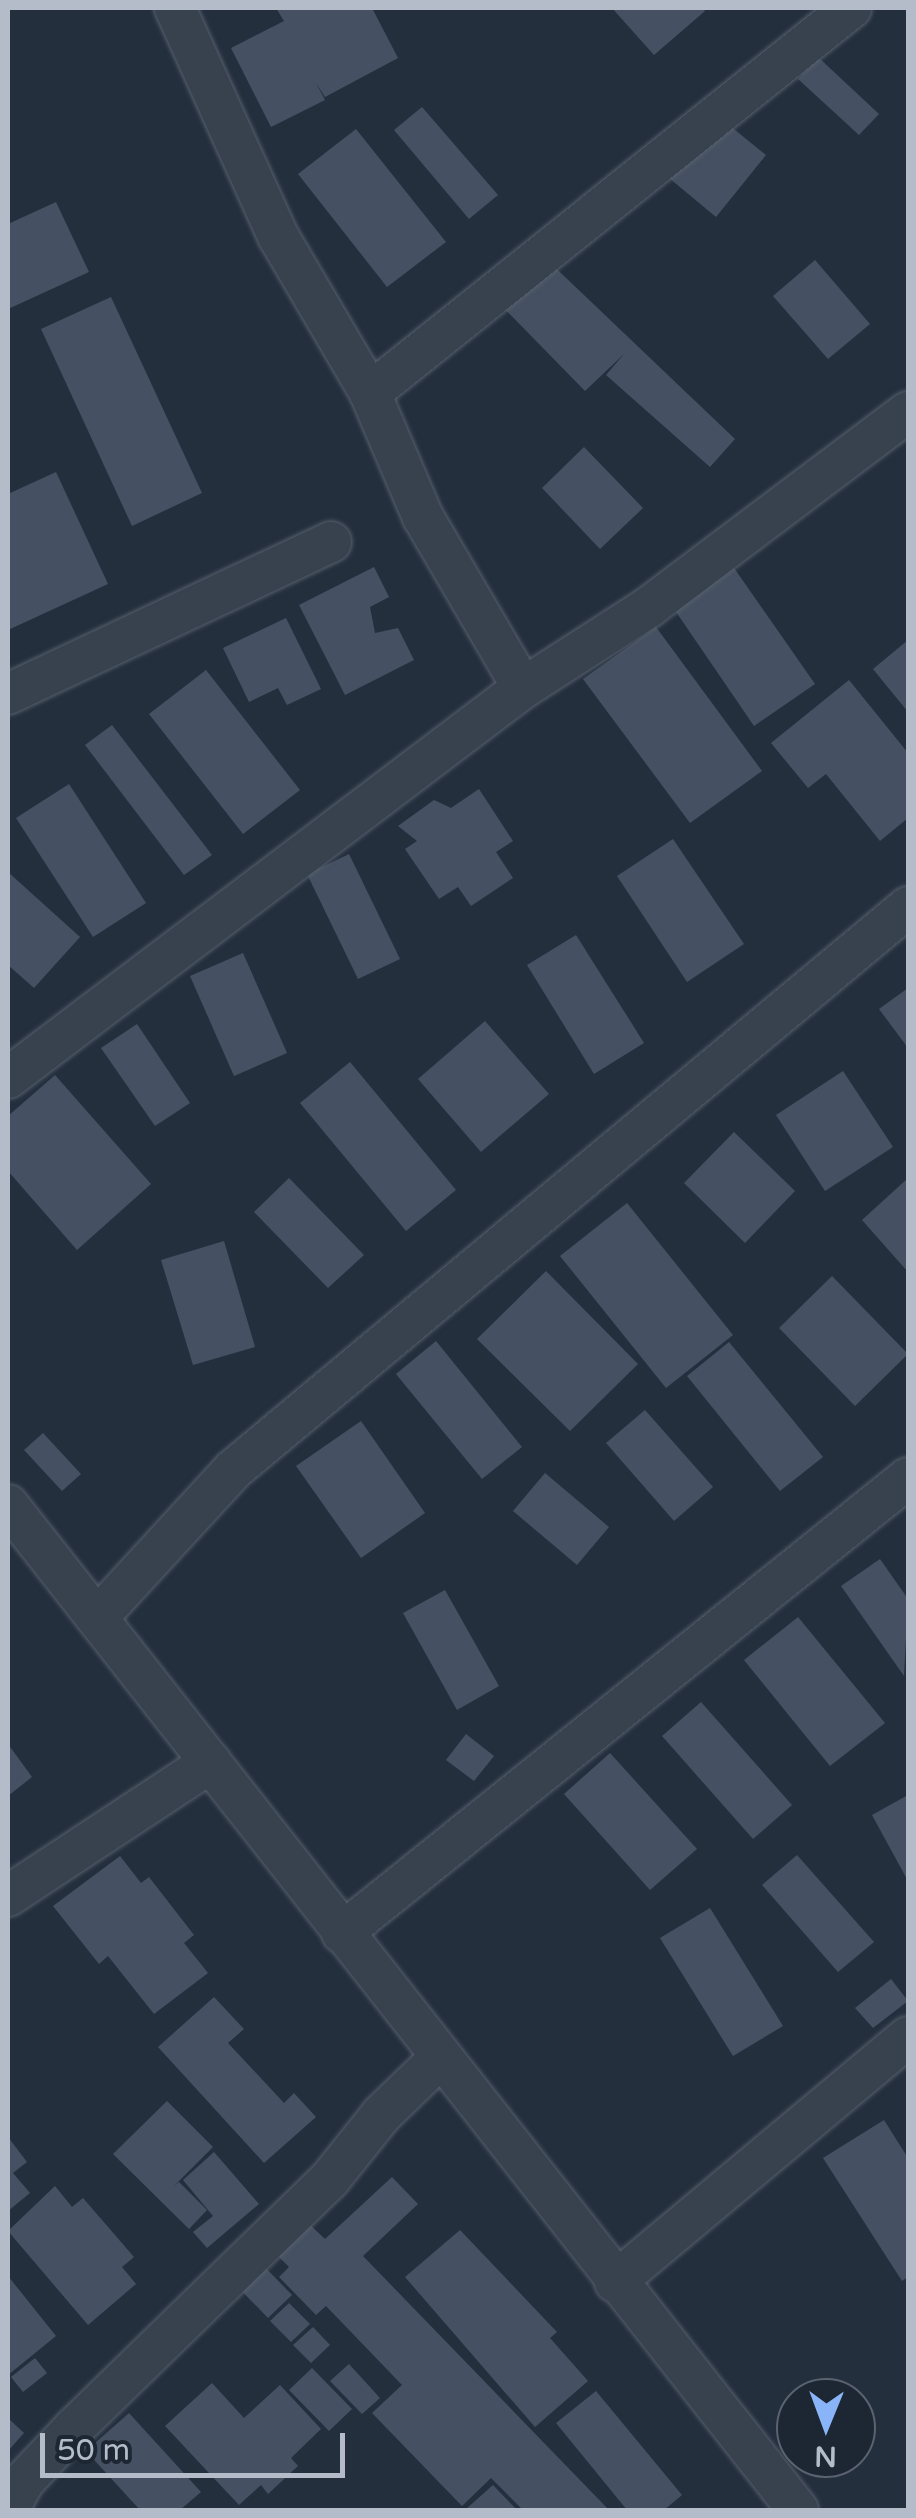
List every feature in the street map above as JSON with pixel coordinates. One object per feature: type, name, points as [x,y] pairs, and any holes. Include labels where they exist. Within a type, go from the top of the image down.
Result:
[{"type":"street","points":[[175,8],[278,236],[370,393],[423,517],[522,688]]},
{"type":"street","points":[[370,393],[851,8]]},
{"type":"street","points":[[8,1078],[522,688],[649,606],[908,412]]},
{"type":"street","points":[[8,694],[331,542]]},
{"type":"street","points":[[97,1618],[233,1470],[908,907]]},
{"type":"street","points":[[342,1934],[908,1478]]},
{"type":"street","points":[[8,1506],[211,1762],[438,2060],[798,2510]]},
{"type":"street","points":[[8,1896],[211,1762]]},
{"type":"street","points":[[615,2282],[908,2036]]},
{"type":"street","points":[[8,2510],[24,2481],[74,2428],[330,2179],[381,2115],[438,2060]]},
{"type":"building","points":[[276,8],[372,8],[398,58],[325,97],[316,83],[325,100],[271,127],[231,48],[284,21]]},
{"type":"building","points":[[612,8],[702,8],[705,11],[654,55]]},
{"type":"building","points":[[818,57],[879,114],[859,135],[798,79]]},
{"type":"building","points":[[422,107],[498,195],[469,219],[394,130]]},
{"type":"building","points":[[713,112],[766,155],[716,217],[663,173]]},
{"type":"building","points":[[356,129],[446,242],[387,287],[298,174]]},
{"type":"building","points":[[56,202],[89,272],[8,309],[8,224]]},
{"type":"building","points":[[542,255],[735,439],[710,467],[606,375],[624,354],[585,391],[496,300]]},
{"type":"building","points":[[815,260],[870,324],[828,359],[773,296]]},
{"type":"building","points":[[111,297],[202,493],[132,526],[41,329]]},
{"type":"building","points":[[584,447],[643,508],[600,549],[542,488]]},
{"type":"building","points":[[56,472],[108,584],[8,630],[8,494]]},
{"type":"building","points":[[732,565],[815,684],[754,726],[672,606]]},
{"type":"building","points":[[374,567],[389,597],[370,607],[375,633],[398,628],[414,660],[345,695],[299,605]]},
{"type":"building","points":[[286,618],[321,689],[287,705],[278,688],[249,702],[223,648]]},
{"type":"building","points":[[656,627],[762,771],[690,823],[583,679]]},
{"type":"building","points":[[908,640],[908,712],[873,669]]},
{"type":"building","points":[[206,670],[300,790],[243,834],[149,714]]},
{"type":"building","points":[[849,680],[908,753],[908,818],[880,841],[826,774],[808,788],[771,743]]},
{"type":"building","points":[[112,725],[212,855],[184,875],[85,745]]},
{"type":"building","points":[[69,784],[146,903],[93,937],[16,818]]},
{"type":"building","points":[[479,789],[513,841],[496,852],[513,878],[471,906],[458,887],[439,899],[405,849],[417,841],[398,826],[434,800],[451,808]]},
{"type":"building","points":[[673,839],[744,944],[687,982],[617,876]]},
{"type":"building","points":[[349,854],[400,959],[358,979],[307,874]]},
{"type":"building","points":[[8,872],[80,937],[34,988],[8,965]]},
{"type":"building","points":[[576,935],[644,1043],[594,1074],[527,965]]},
{"type":"building","points":[[243,953],[287,1053],[234,1076],[190,976]]},
{"type":"building","points":[[908,988],[908,1048],[879,1009]]},
{"type":"building","points":[[485,1021],[549,1094],[481,1152],[418,1079]]},
{"type":"building","points":[[137,1024],[190,1103],[155,1126],[101,1048]]},
{"type":"building","points":[[350,1062],[456,1190],[406,1231],[300,1103]]},
{"type":"building","points":[[843,1071],[893,1147],[825,1191],[776,1115]]},
{"type":"building","points":[[55,1075],[151,1184],[77,1250],[8,1171],[8,1116]]},
{"type":"building","points":[[734,1132],[795,1191],[745,1243],[684,1183]]},
{"type":"building","points":[[289,1178],[364,1255],[328,1288],[254,1212]]},
{"type":"building","points":[[908,1178],[908,1272],[862,1220]]},
{"type":"building","points":[[627,1203],[733,1335],[666,1388],[560,1256]]},
{"type":"building","points":[[224,1241],[255,1347],[193,1365],[161,1260]]},
{"type":"building","points":[[546,1271],[638,1364],[570,1431],[477,1339]]},
{"type":"building","points":[[832,1276],[908,1354],[855,1406],[779,1328]]},
{"type":"building","points":[[436,1341],[522,1447],[482,1479],[396,1374]]},
{"type":"building","points":[[729,1342],[823,1457],[780,1491],[687,1376]]},
{"type":"building","points":[[645,1410],[713,1487],[674,1521],[606,1443]]},
{"type":"building","points":[[361,1421],[425,1513],[361,1558],[296,1466]]},
{"type":"building","points":[[43,1433],[81,1474],[62,1491],[24,1450]]},
{"type":"building","points":[[545,1473],[609,1527],[577,1565],[513,1511]]},
{"type":"building","points":[[880,1559],[908,1599],[904,1676],[841,1586]]},
{"type":"building","points":[[445,1590],[499,1686],[457,1710],[403,1613]]},
{"type":"building","points":[[798,1617],[885,1723],[830,1766],[744,1660]]},
{"type":"building","points":[[701,1702],[792,1805],[753,1839],[662,1736]]},
{"type":"building","points":[[466,1734],[494,1756],[474,1781],[446,1760]]},
{"type":"building","points":[[8,1744],[32,1777],[8,1796]]},
{"type":"building","points":[[610,1753],[697,1849],[650,1890],[564,1794]]},
{"type":"building","points":[[908,1795],[908,1881],[872,1815]]},
{"type":"building","points":[[797,1855],[874,1942],[838,1972],[762,1885]]},
{"type":"building","points":[[120,1856],[141,1883],[149,1877],[194,1935],[184,1943],[208,1973],[154,2014],[108,1956],[99,1964],[53,1906]]},
{"type":"building","points":[[710,1908],[783,2026],[733,2056],[660,1938]]},
{"type":"building","points":[[891,1979],[908,2001],[873,2028],[855,2008]]},
{"type":"building","points":[[214,1997],[244,2029],[228,2043],[284,2103],[294,2093],[316,2117],[264,2163],[158,2047]]},
{"type":"building","points":[[167,2101],[213,2147],[174,2186],[179,2182],[207,2210],[189,2229],[113,2154]]},
{"type":"building","points":[[884,2120],[908,2158],[908,2277],[902,2281],[823,2158]]},
{"type":"building","points":[[8,2137],[27,2162],[13,2173],[30,2193],[8,2211]]},
{"type":"building","points":[[214,2152],[259,2204],[207,2248],[193,2232],[213,2216],[183,2180]]},
{"type":"building","points":[[392,2177],[418,2204],[363,2256],[609,2510],[523,2510],[491,2478],[462,2506],[372,2413],[402,2385],[326,2306],[316,2315],[279,2277],[289,2267],[273,2251],[305,2220],[325,2239]]},
{"type":"building","points":[[55,2186],[72,2207],[83,2198],[134,2257],[122,2267],[136,2284],[88,2325],[8,2231]]},
{"type":"building","points":[[460,2230],[557,2332],[550,2338],[588,2381],[535,2427],[405,2277]]},
{"type":"building","points":[[256,2258],[292,2295],[268,2318],[232,2281]]},
{"type":"building","points":[[8,2276],[56,2336],[8,2375]]},
{"type":"building","points":[[289,2303],[310,2324],[291,2342],[270,2321]]},
{"type":"building","points":[[313,2327],[330,2345],[311,2363],[293,2345]]},
{"type":"building","points":[[35,2358],[47,2373],[23,2392],[11,2377]]},
{"type":"building","points":[[349,2364],[380,2398],[362,2414],[330,2381]]},
{"type":"building","points":[[312,2368],[352,2409],[329,2431],[289,2390]]},
{"type":"building","points":[[212,2383],[244,2418],[280,2385],[321,2429],[291,2458],[298,2466],[268,2494],[261,2485],[239,2505],[165,2426]]},
{"type":"building","points":[[596,2391],[682,2495],[664,2510],[627,2510],[556,2423]]},
{"type":"building","points":[[129,2413],[201,2492],[180,2510],[140,2510],[86,2451]]},
{"type":"building","points":[[8,2418],[24,2433],[8,2451]]},
{"type":"building","points":[[493,2485],[517,2510],[465,2510]]}]
